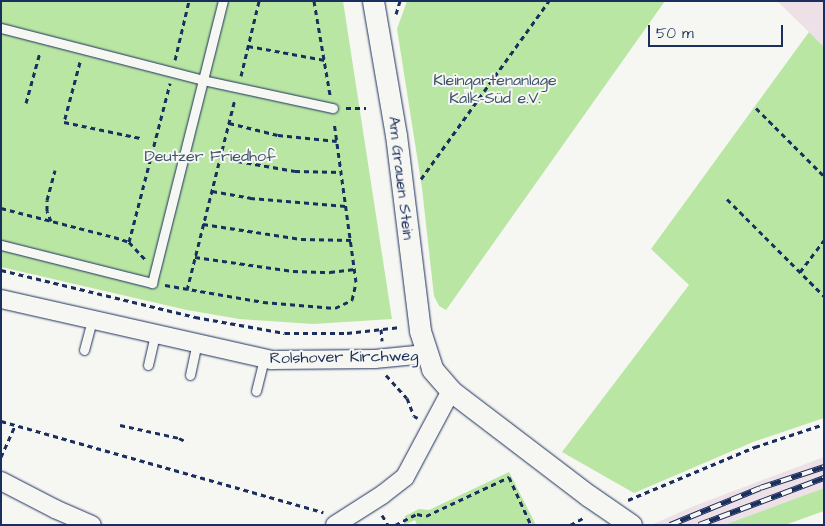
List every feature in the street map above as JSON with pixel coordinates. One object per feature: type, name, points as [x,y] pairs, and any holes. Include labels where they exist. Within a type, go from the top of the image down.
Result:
[{"type":"street","name":"Am Grauen Stein","points":[[373,1],[396,135],[420,325],[426,354]]},
{"type":"street","name":"Rolshover Kirchweg","points":[[1,299],[264,358],[324,360],[384,358],[426,354],[432,369],[451,390],[608,510],[631,525]]},
{"type":"street","points":[[340,522],[382,495],[405,477],[451,390]]},
{"type":"street","points":[[1,481],[55,509],[92,525]]},
{"type":"lane","points":[[1,245],[152,283],[223,1]]},
{"type":"lane","points":[[1,28],[204,80],[333,108]]},
{"type":"lane","points":[[84,350],[92,320]]},
{"type":"lane","points":[[148,365],[155,334]]},
{"type":"lane","points":[[190,374],[197,343]]},
{"type":"lane","points":[[256,391],[264,358]]},
{"type":"path","points":[[129,242],[189,1]]},
{"type":"path","points":[[187,290],[259,1]]},
{"type":"path","points":[[152,283],[263,302],[335,308],[352,300],[356,282],[355,270],[333,108],[314,1]]},
{"type":"path","points":[[416,186],[549,1]]},
{"type":"path","points":[[26,103],[43,39]]},
{"type":"path","points":[[248,46],[325,60]]},
{"type":"path","points":[[83,49],[64,122],[140,138]]},
{"type":"path","points":[[333,108],[366,108]]},
{"type":"path","points":[[756,108],[824,176]]},
{"type":"path","points":[[229,123],[278,134],[337,141]]},
{"type":"path","points":[[220,158],[295,171],[342,172]]},
{"type":"path","points":[[51,221],[47,211],[47,200],[56,170]]},
{"type":"path","points":[[212,191],[250,198],[346,206]]},
{"type":"path","points":[[727,199],[824,296]]},
{"type":"path","points":[[1,208],[129,242],[155,271]]},
{"type":"path","points":[[203,224],[301,239],[351,240]]},
{"type":"path","points":[[800,272],[824,240]]},
{"type":"path","points":[[195,257],[293,271],[330,272],[355,270]]},
{"type":"path","points":[[1,270],[195,317],[285,333],[348,333],[420,325]]},
{"type":"path","points":[[381,329],[386,375],[407,398],[414,416],[432,426]]},
{"type":"path","points":[[1,421],[340,522]]},
{"type":"path","points":[[570,525],[595,512],[608,510],[643,492],[755,447],[824,424]]},
{"type":"path","points":[[1,457],[15,425]]},
{"type":"path","points":[[120,425],[179,438],[187,442]]},
{"type":"path","points":[[395,525],[416,514],[426,516],[508,477],[531,525]]},
{"type":"shaded area","points":[[777,1],[824,1],[824,47],[809,32]]},
{"type":"shaded area","points":[[824,457],[824,488],[724,525],[651,525],[694,506]]},
{"type":"green space","name":"Deutzer Friedhof","points":[[1,1],[343,1],[392,319],[313,324],[239,319],[187,310],[1,267]]},
{"type":"green space","name":"Kleingartenanlage Kalk-Süd e.V.","points":[[407,1],[665,1],[446,310],[439,306],[434,296],[422,188],[397,29]]},
{"type":"green space","points":[[809,32],[824,47],[824,418],[753,442],[634,493],[562,452],[689,285],[651,249]]},
{"type":"green space","points":[[509,472],[536,525],[417,525],[415,520],[404,525],[405,516],[419,509],[429,510]]},
{"type":"green space","points":[[824,488],[824,511],[785,525],[724,525]]},
{"type":"railway","points":[[670,525],[760,488],[824,467]]},
{"type":"railway","points":[[699,525],[824,478]]}]
